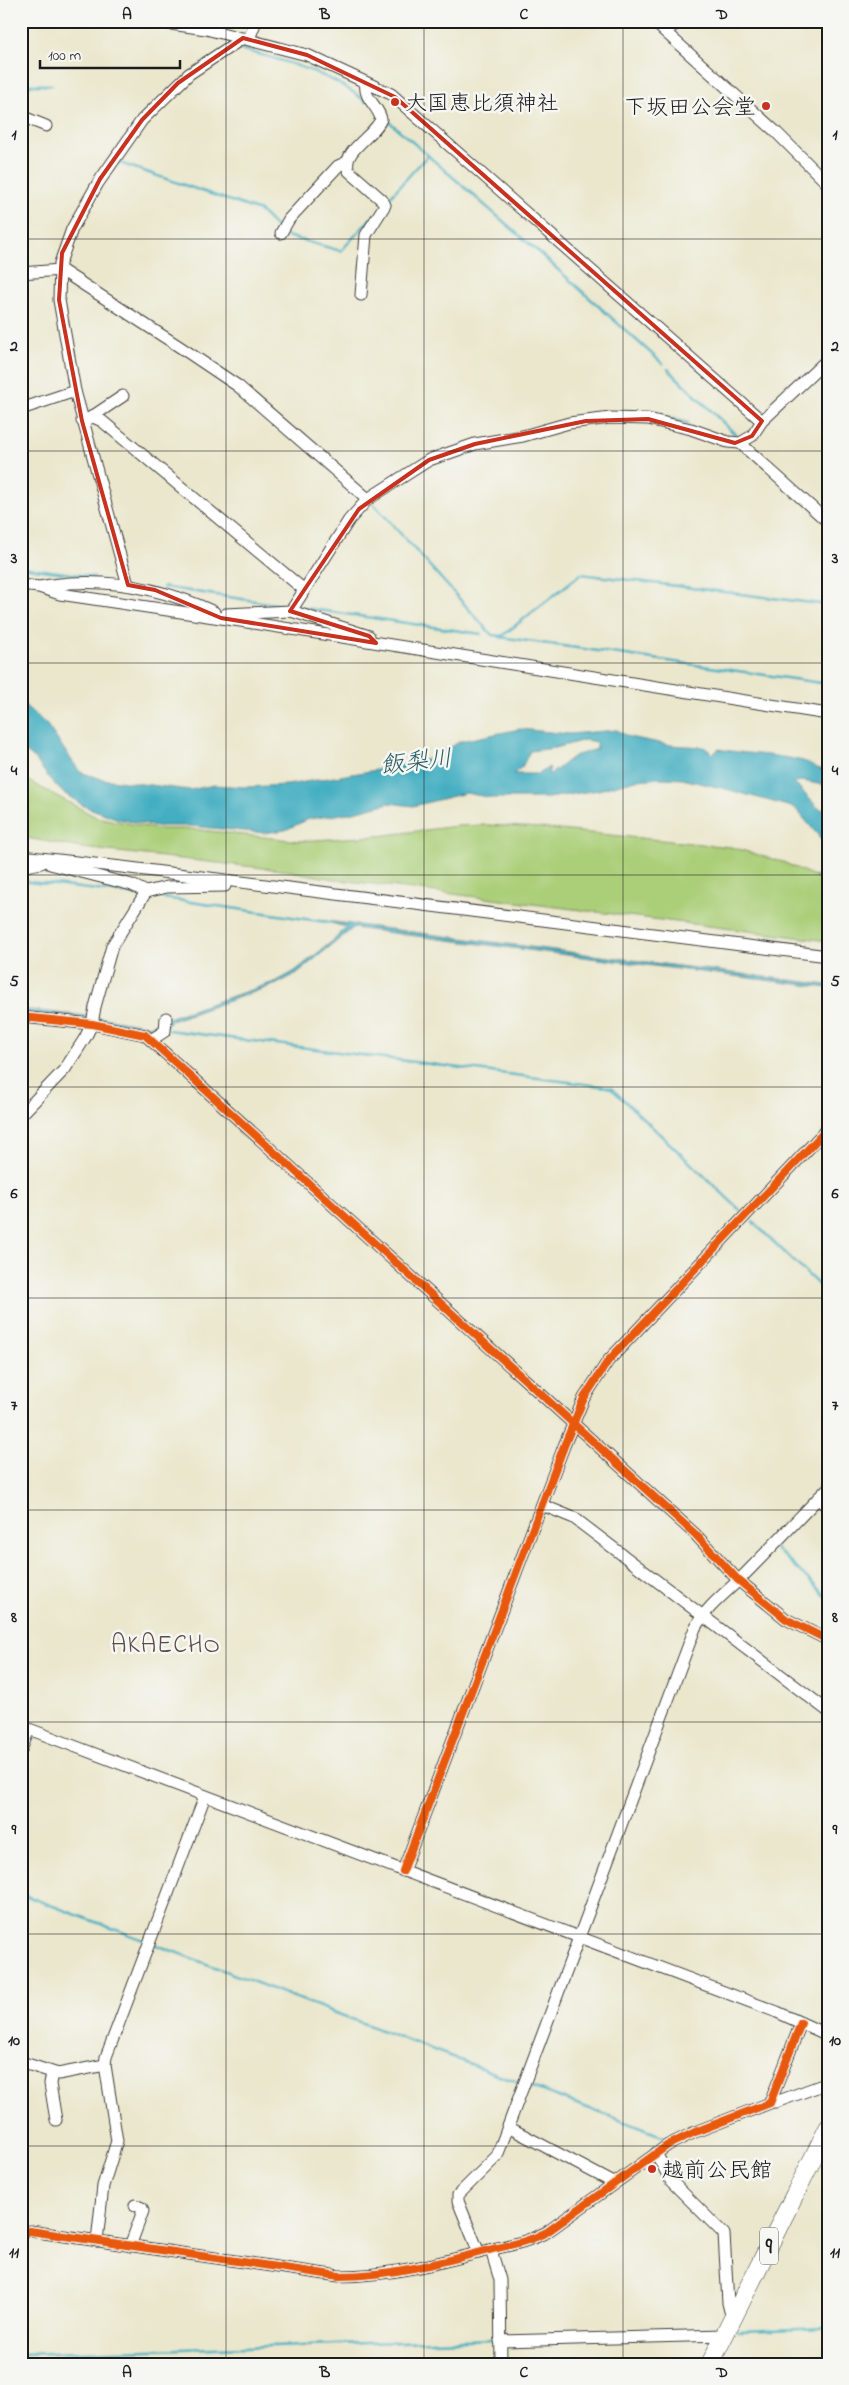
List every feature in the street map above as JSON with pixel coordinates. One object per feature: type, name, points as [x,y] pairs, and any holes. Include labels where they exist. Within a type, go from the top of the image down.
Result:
[{"type":"highway","name":"9","points":[[710,2364],[828,2128]]},
{"type":"street","points":[[150,21],[168,22],[246,38],[307,55],[344,70],[396,97],[762,421]]},
{"type":"street","points":[[128,585],[86,419],[75,391],[59,300],[61,271],[66,243],[98,182],[142,120],[189,74],[246,38],[256,21]]},
{"type":"street","points":[[653,21],[775,131],[828,184]]},
{"type":"street","points":[[665,31],[681,21]]},
{"type":"street","points":[[281,233],[289,219],[338,166],[347,162],[381,119],[379,112],[366,96],[366,83]]},
{"type":"street","points":[[21,116],[46,126]]},
{"type":"street","points":[[347,162],[349,171],[385,204],[366,235],[361,295]]},
{"type":"street","points":[[21,273],[61,271],[238,386],[368,499]]},
{"type":"street","points":[[291,611],[303,589],[349,520],[368,499],[429,460],[474,444],[523,436],[569,423],[611,418],[648,419],[691,429],[728,442],[740,443],[752,436],[762,421],[828,359]]},
{"type":"street","points":[[21,409],[75,391]]},
{"type":"street","points":[[86,419],[124,396]]},
{"type":"street","points":[[86,419],[102,422],[303,589]]},
{"type":"street","points":[[740,443],[828,522]]},
{"type":"street","points":[[21,585],[39,587],[100,582],[128,585],[162,592],[214,612],[221,618]]},
{"type":"street","points":[[39,587],[60,594],[828,714]]},
{"type":"street","points":[[221,618],[226,614],[291,611],[369,636],[376,643]]},
{"type":"street","points":[[21,856],[237,881],[828,956]]},
{"type":"street","points":[[21,867],[44,860],[132,885],[146,892]]},
{"type":"street","points":[[21,1115],[65,1069],[92,1021],[112,946],[146,892],[162,887],[232,885],[237,881]]},
{"type":"street","points":[[21,1016],[92,1021],[140,1032],[151,1040],[695,1534],[738,1580],[786,1619],[828,1640]]},
{"type":"street","points":[[151,1040],[166,1025]]},
{"type":"street","points":[[403,1870],[584,1398],[608,1361],[828,1128]]},
{"type":"street","points":[[480,2253],[458,2197],[463,2189],[496,2158],[695,1628],[702,1615],[828,1488]]},
{"type":"street","points":[[818,1498],[828,1508]]},
{"type":"street","points":[[542,1504],[574,1518],[828,1711]]},
{"type":"street","points":[[21,1750],[25,1727],[777,2012],[828,2035]]},
{"type":"street","points":[[97,2241],[103,2186],[117,2142],[106,2057],[205,1796]]},
{"type":"street","points":[[772,2102],[801,2023]]},
{"type":"street","points":[[21,2062],[58,2074],[106,2066]]},
{"type":"street","points":[[52,2073],[50,2084],[56,2120]]},
{"type":"street","points":[[21,2233],[30,2231],[339,2276],[366,2276],[396,2271],[529,2241],[547,2232],[656,2153],[695,2132],[764,2107],[772,2102],[828,2083]]},
{"type":"street","points":[[508,2127],[614,2183]]},
{"type":"street","points":[[656,2153],[671,2181],[724,2234],[728,2303],[730,2311],[735,2314]]},
{"type":"street","points":[[130,2246],[143,2211],[136,2205]]},
{"type":"street","points":[[491,2250],[500,2280],[501,2364]]},
{"type":"street","points":[[500,2341],[724,2335]]},
{"type":"highlighted area","points":[[243,38],[307,55],[395,97],[762,421],[752,436],[735,443],[648,419],[586,421],[475,444],[429,460],[359,509],[290,611],[369,636],[376,643],[221,618],[155,590],[128,585],[82,421],[59,300],[62,253],[100,179],[142,120],[178,83]]},
{"type":"green space","points":[[21,777],[96,817],[157,829],[191,829],[299,841],[378,836],[457,826],[487,825],[540,828],[731,847],[783,862],[821,879],[828,896],[828,941],[333,879],[290,871],[82,848],[21,837]]},
{"type":"water","points":[[21,702],[47,725],[80,772],[102,779],[190,790],[214,785],[247,787],[287,785],[394,767],[426,760],[461,741],[520,729],[569,734],[617,730],[629,737],[670,745],[704,747],[713,754],[718,749],[771,755],[803,761],[828,771],[828,775],[824,776],[828,777],[828,786],[803,781],[794,782],[818,808],[828,811],[828,847],[795,808],[682,779],[663,778],[636,780],[598,790],[548,798],[492,798],[466,793],[413,806],[389,803],[350,813],[309,819],[285,830],[264,833],[191,826],[156,826],[118,819],[84,806],[62,792],[35,759],[21,748]],"holes":[[[585,740],[596,742],[597,749],[574,756],[552,773],[548,774],[549,767],[539,774],[513,774],[522,767],[530,751],[555,748]]]},
{"type":"water","points":[[319,920],[828,985],[828,988],[353,928],[296,974],[277,984],[171,1021],[162,1030],[149,1031],[21,1014],[21,1009],[97,1017],[150,1026],[277,981],[295,971],[334,940],[346,927]]},
{"type":"waterway","points":[[235,48],[286,62],[321,75],[353,92],[366,102]]},
{"type":"waterway","points":[[21,85],[52,85]]},
{"type":"waterway","points":[[385,118],[663,364]]},
{"type":"waterway","points":[[387,200],[428,155]]},
{"type":"waterway","points":[[117,162],[260,211],[278,229]]},
{"type":"waterway","points":[[283,235],[341,251],[371,218]]},
{"type":"waterway","points":[[668,369],[739,438]]},
{"type":"waterway","points":[[655,415],[688,423]]},
{"type":"waterway","points":[[372,502],[492,635],[502,636],[581,574],[828,605]]},
{"type":"waterway","points":[[21,567],[94,577]]},
{"type":"waterway","points":[[163,587],[288,606]]},
{"type":"waterway","points":[[298,607],[481,634]]},
{"type":"waterway","points":[[500,637],[828,684]]},
{"type":"waterway","points":[[21,881],[140,895]]},
{"type":"waterway","points":[[150,896],[332,923]]},
{"type":"waterway","points":[[168,1030],[611,1088],[740,1210]]},
{"type":"waterway","points":[[753,1222],[828,1294]]},
{"type":"waterway","points":[[775,1548],[828,1598]]},
{"type":"waterway","points":[[21,1894],[146,1941]]},
{"type":"waterway","points":[[154,1944],[518,2082]]},
{"type":"waterway","points":[[529,2086],[670,2139]]},
{"type":"waterway","points":[[738,2331],[828,2328]]},
{"type":"waterway","points":[[21,2354],[496,2339]]},
{"type":"cycle path","points":[[21,1017],[92,1024],[145,1035],[695,1534],[738,1580],[786,1619],[828,1640]]},
{"type":"cycle path","points":[[403,1871],[564,1446],[584,1398],[608,1361],[828,1128]]},
{"type":"cycle path","points":[[21,2233],[30,2231],[339,2276],[377,2274],[415,2268],[519,2243],[547,2232],[668,2145],[695,2132],[770,2103],[801,2023]]},
{"type":"place","name":"大国恵比須神社","points":[[395,102]]},
{"type":"place","name":"下坂田公会堂","points":[[766,106]]},
{"type":"place","name":"越前公民館","points":[[652,2169]]},
{"type":"district","name":"AKAECHO","points":[[166,1643]]},
{"type":"water label","name":"飯梨川","points":[[416,761]]}]
